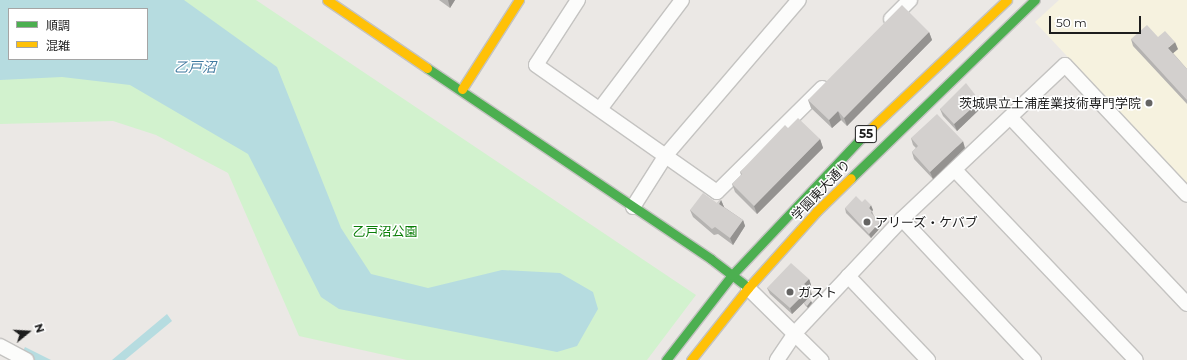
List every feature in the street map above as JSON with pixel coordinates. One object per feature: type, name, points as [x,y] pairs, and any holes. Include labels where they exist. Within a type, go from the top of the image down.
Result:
[{"type":"main road","points":[[327,0],[462,89],[633,206],[732,275],[748,288]]},
{"type":"main road","points":[[462,89],[520,0]]},
{"type":"main road","name":"学園東大通り","points":[[666,360],[732,275],[851,148],[1007,0]]},
{"type":"main road","name":"学園東大通り","points":[[691,360],[748,288],[858,169],[1035,0]]},
{"type":"street","points":[[578,0],[536,65],[717,192],[833,77]]},
{"type":"street","points":[[600,109],[682,0]]},
{"type":"street","points":[[633,206],[666,155],[798,0]]},
{"type":"street","points":[[883,27],[910,0]]},
{"type":"street","points":[[777,360],[795,333],[902,219],[1065,65],[1187,195]]},
{"type":"street","points":[[1010,118],[1187,304]]},
{"type":"street","points":[[955,170],[1136,360]]},
{"type":"street","points":[[902,219],[1034,360]]},
{"type":"street","points":[[848,276],[928,360]]},
{"type":"street","points":[[748,288],[822,360]]},
{"type":"street","points":[[0,346],[26,360]]},
{"type":"shaded area","name":"茨城県立土浦産業技術専門学院","points":[[1059,0],[1187,0],[1187,184],[1035,22]]},
{"type":"green space","name":"乙戸沼公園","points":[[0,0],[256,0],[696,295],[647,360],[407,360],[299,336],[228,173],[156,135],[113,121],[0,124]]},
{"type":"water","name":"乙戸沼","points":[[0,0],[184,0],[277,67],[341,228],[371,274],[428,288],[502,270],[560,273],[593,292],[598,309],[577,346],[557,352],[339,309],[321,297],[248,154],[130,85],[62,77],[0,80]]},
{"type":"water","points":[[167,314],[172,321],[125,360],[112,360]]},
{"type":"water","points":[[25,347],[51,360],[33,360],[21,355]]},
{"type":"building","points":[[902,5],[929,32],[844,118],[838,111],[829,120],[808,100]]},
{"type":"building","points":[[1147,25],[1158,37],[1165,31],[1175,42],[1168,48],[1187,69],[1187,100],[1131,39]]},
{"type":"building","points":[[966,83],[980,101],[954,124],[940,109]]},
{"type":"building","points":[[937,114],[963,141],[930,172],[912,152],[918,146],[911,138]]},
{"type":"building","points":[[798,118],[820,139],[754,206],[732,184],[742,174],[740,172],[785,125],[788,128]]},
{"type":"building","points":[[703,193],[717,203],[720,199],[719,204],[743,220],[730,238],[715,227],[712,229],[690,210]]},
{"type":"building","name":"アリーズ・ケバブ","points":[[856,196],[862,202],[865,199],[871,205],[869,208],[872,211],[871,213],[880,222],[869,234],[845,208]]},
{"type":"building","name":"ガスト","points":[[791,263],[809,279],[804,284],[810,288],[790,308],[767,288]]},
{"type":"building","points":[[808,298],[811,301],[807,306],[804,303]]},
{"type":"traffic: fast","points":[[851,178],[1035,0]]},
{"type":"traffic: fast","points":[[427,68],[711,259],[745,285]]},
{"type":"traffic: fast","points":[[666,360],[732,275],[863,136]]},
{"type":"traffic: slow","points":[[327,0],[427,68]]},
{"type":"traffic: slow","points":[[462,89],[519,0]]},
{"type":"traffic: slow","points":[[863,136],[1007,0]]},
{"type":"traffic: slow","points":[[691,360],[748,288],[817,211],[851,178]]},
{"type":"place","name":"茨城県立土浦産業技術専門学院","points":[[1149,103]]},
{"type":"place","name":"アリーズ・ケバブ","points":[[867,222]]},
{"type":"place","name":"ガスト","points":[[790,292]]}]
